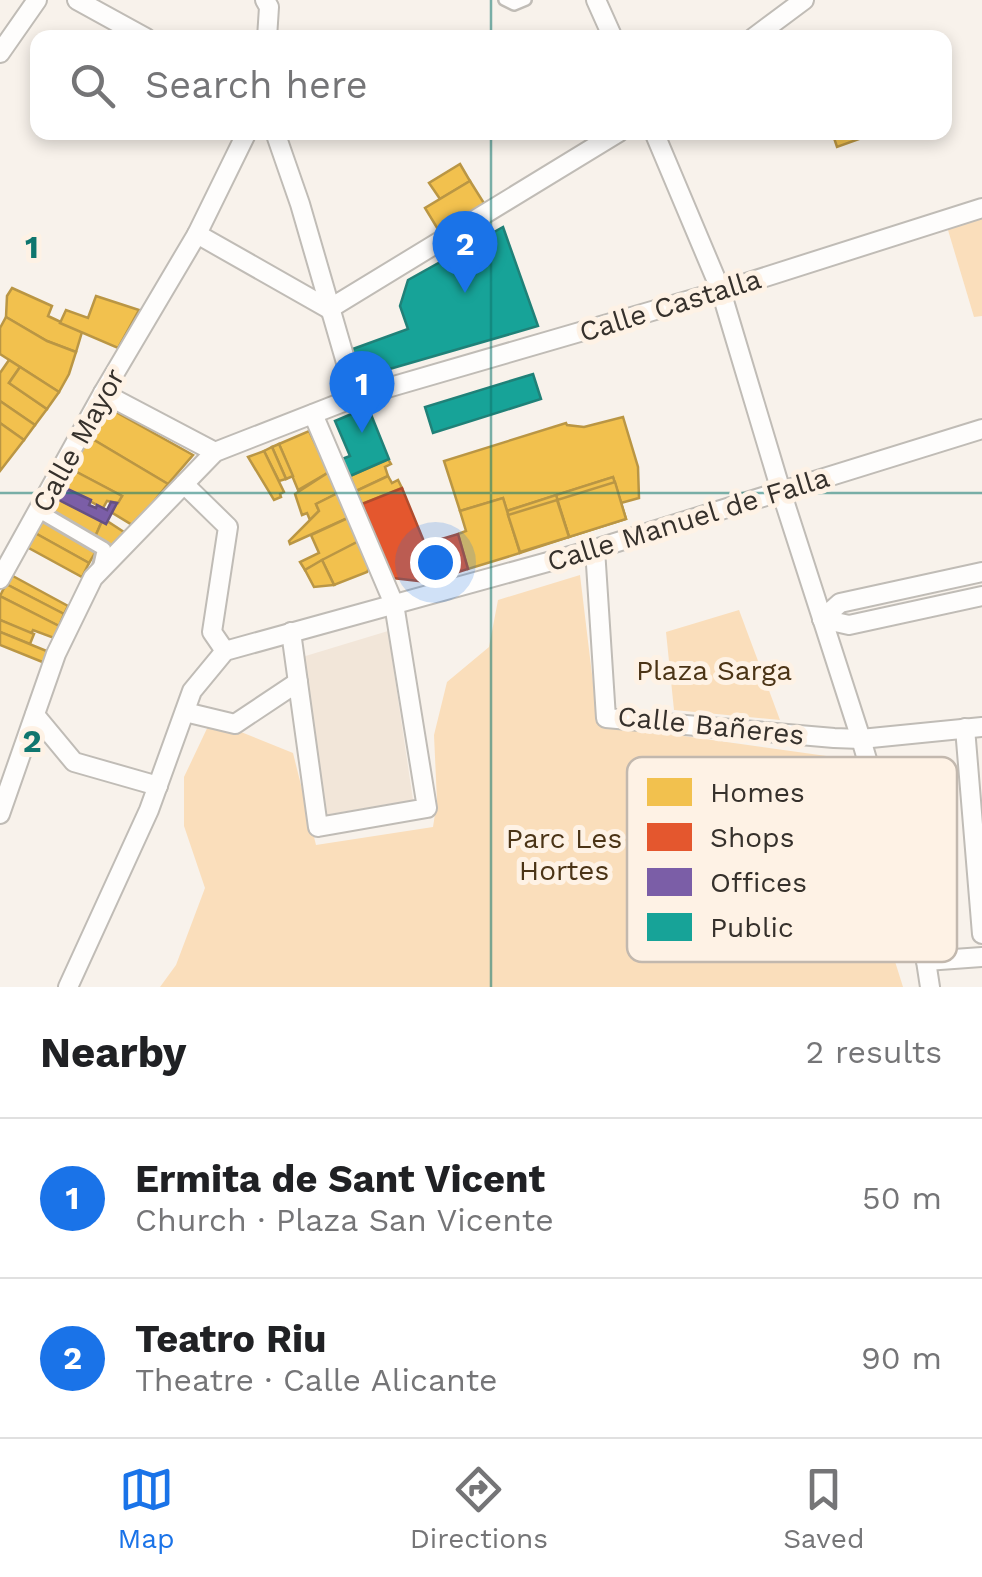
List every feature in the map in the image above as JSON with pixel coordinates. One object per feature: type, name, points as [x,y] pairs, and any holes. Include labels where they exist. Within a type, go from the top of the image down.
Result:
[{"type":"street","points":[[0,54],[37,0]]},
{"type":"street","points":[[77,0],[131,30]]},
{"type":"street","points":[[596,0],[609,30]]},
{"type":"street","points":[[764,30],[804,0]]},
{"type":"street","points":[[267,30],[270,2]]},
{"type":"street","name":"Calle Mayor","points":[[0,579],[102,393],[197,234],[243,140]]},
{"type":"street","points":[[278,140],[356,397]]},
{"type":"street","points":[[329,308],[606,140]]},
{"type":"street","points":[[657,140],[722,291],[866,757]]},
{"type":"street","name":"Calle Castalla","points":[[215,452],[356,397],[722,291],[982,208]]},
{"type":"street","points":[[197,234],[329,308]]},
{"type":"street","points":[[0,813],[56,654],[93,578],[215,452],[102,393]]},
{"type":"street","points":[[291,632],[318,826],[427,808],[394,604],[313,414]]},
{"type":"street","name":"Calle Manuel de Falla","points":[[225,651],[594,549],[982,430]]},
{"type":"street","points":[[68,987],[149,810],[192,691],[225,651],[212,632],[228,527],[184,484]]},
{"type":"street","points":[[38,511],[104,549],[98,573]]},
{"type":"street","name":"Calle Bañeres","points":[[594,549],[606,718],[861,739]]},
{"type":"street","points":[[822,619],[840,602],[982,572]]},
{"type":"street","points":[[822,619],[850,625],[982,596]]},
{"type":"street","points":[[185,712],[236,724],[298,682]]},
{"type":"street","points":[[35,714],[74,762],[158,786]]},
{"type":"street","points":[[861,739],[973,727],[982,934]]},
{"type":"street","points":[[957,958],[982,956]]},
{"type":"street","points":[[926,962],[930,987]]},
{"type":"lane","points":[[504,0],[514,5],[526,0]]},
{"type":"shaded area","points":[[388,631],[413,800],[324,815],[299,658]]},
{"type":"green space","points":[[982,215],[982,316],[974,317],[948,230]]},
{"type":"green space","name":"Parc Les Hortes","points":[[580,575],[598,724],[834,757],[627,757],[627,962],[895,962],[903,987],[160,987],[176,965],[205,888],[184,826],[184,777],[211,720],[293,753],[316,845],[433,827],[437,801],[434,735],[447,682],[489,647],[498,600]]},
{"type":"green space","name":"Plaza Sarga","points":[[739,610],[780,720],[674,710],[666,632]]},
{"type":"building: Homes","points":[[835,140],[856,140],[837,147]]},
{"type":"building: Homes","points":[[460,164],[470,181],[440,199],[429,183]]},
{"type":"building: Homes","points":[[470,181],[487,208],[442,236],[425,208]]},
{"type":"building: Homes","points":[[12,288],[52,306],[48,316],[82,332],[76,352],[47,341],[6,317],[7,296]]},
{"type":"building: Homes","points":[[96,296],[139,310],[118,348],[60,323],[66,310],[88,318]]},
{"type":"building: Homes","points":[[6,317],[47,341],[76,352],[59,392],[0,354],[0,328]]},
{"type":"building: Homes","points":[[9,360],[20,367],[9,383],[47,409],[35,425],[0,401],[0,373]]},
{"type":"building: Homes","points":[[20,367],[59,392],[47,409],[9,383]]},
{"type":"building: Homes","points":[[0,401],[35,425],[24,440],[0,423]]},
{"type":"building: Homes","points":[[105,406],[193,455],[168,484],[89,437]]},
{"type":"building: Homes","points":[[623,417],[638,467],[639,498],[621,503],[613,477],[507,511],[503,498],[460,511],[444,461],[566,423],[584,427]]},
{"type":"building: Homes","points":[[0,423],[24,440],[0,471]]},
{"type":"building: Homes","points":[[309,431],[329,472],[298,490],[279,444]]},
{"type":"building: Homes","points":[[89,437],[168,484],[134,526],[111,512],[122,496],[71,469]]},
{"type":"building: Homes","points":[[279,444],[293,476],[286,479],[272,447]]},
{"type":"building: Homes","points":[[272,447],[286,479],[279,481],[264,451]]},
{"type":"building: Homes","points":[[264,451],[284,492],[274,500],[248,457]]},
{"type":"building: Homes","points":[[388,459],[388,476],[356,491],[350,476]]},
{"type":"building: Homes","points":[[71,469],[122,496],[118,503],[107,501],[103,508],[61,486]]},
{"type":"building: Homes","points":[[329,472],[338,493],[316,504],[319,511],[310,520],[307,513],[302,515],[295,494]]},
{"type":"building: Homes","points":[[388,476],[392,483],[398,480],[402,488],[362,504],[356,491]]},
{"type":"building: Homes","points":[[613,477],[626,519],[569,537],[556,495]]},
{"type":"building: Homes","points":[[615,482],[626,519],[569,537],[557,500]]},
{"type":"building: Homes","points":[[338,493],[350,517],[290,544],[319,511],[316,504]]},
{"type":"building: Homes","points":[[556,495],[569,537],[520,553],[507,511]]},
{"type":"building: Homes","points":[[55,498],[102,521],[95,537],[47,511]]},
{"type":"building: Homes","points":[[503,498],[520,553],[468,569],[458,534],[466,531],[460,511]]},
{"type":"building: Homes","points":[[557,500],[569,537],[520,552],[508,515]]},
{"type":"building: Homes","points":[[350,517],[361,540],[305,570],[300,562],[319,553],[311,535]]},
{"type":"building: Homes","points":[[43,520],[97,550],[89,563],[35,533]]},
{"type":"building: Homes","points":[[102,521],[127,534],[114,550],[95,537]]},
{"type":"building: Homes","points":[[35,533],[89,563],[82,577],[27,547]]},
{"type":"building: Homes","points":[[361,540],[372,563],[367,572],[334,585],[322,560]]},
{"type":"building: Homes","points":[[322,560],[334,585],[314,587],[305,570]]},
{"type":"building: Homes","points":[[11,575],[68,606],[64,614],[6,584]]},
{"type":"building: Homes","points":[[6,584],[64,614],[59,626],[0,596]]},
{"type":"building: Homes","points":[[0,596],[59,626],[54,638],[33,630],[31,634],[0,620]]},
{"type":"building: Homes","points":[[0,620],[34,634],[30,644],[0,632]]},
{"type":"building: Homes","points":[[0,632],[49,652],[45,663],[0,645]]},
{"type":"building: Shops","points":[[402,488],[425,544],[458,534],[468,569],[427,582],[393,578],[362,504]]},
{"type":"building: Offices","points":[[61,486],[91,500],[89,505],[96,508],[97,505],[107,510],[111,502],[117,503],[106,524],[55,498]]},
{"type":"building: Public","points":[[503,227],[538,326],[362,377],[350,350],[408,329],[400,306],[408,280]]},
{"type":"building: Public","points":[[533,374],[541,399],[433,433],[425,407]]},
{"type":"building: Public","points":[[368,407],[389,459],[350,476],[342,459],[350,456],[335,421]]},
{"type":"place","name":"Teatro Riu","points":[[465,293]]},
{"type":"place","name":"Ermita de Sant Vicent","points":[[362,433]]}]
